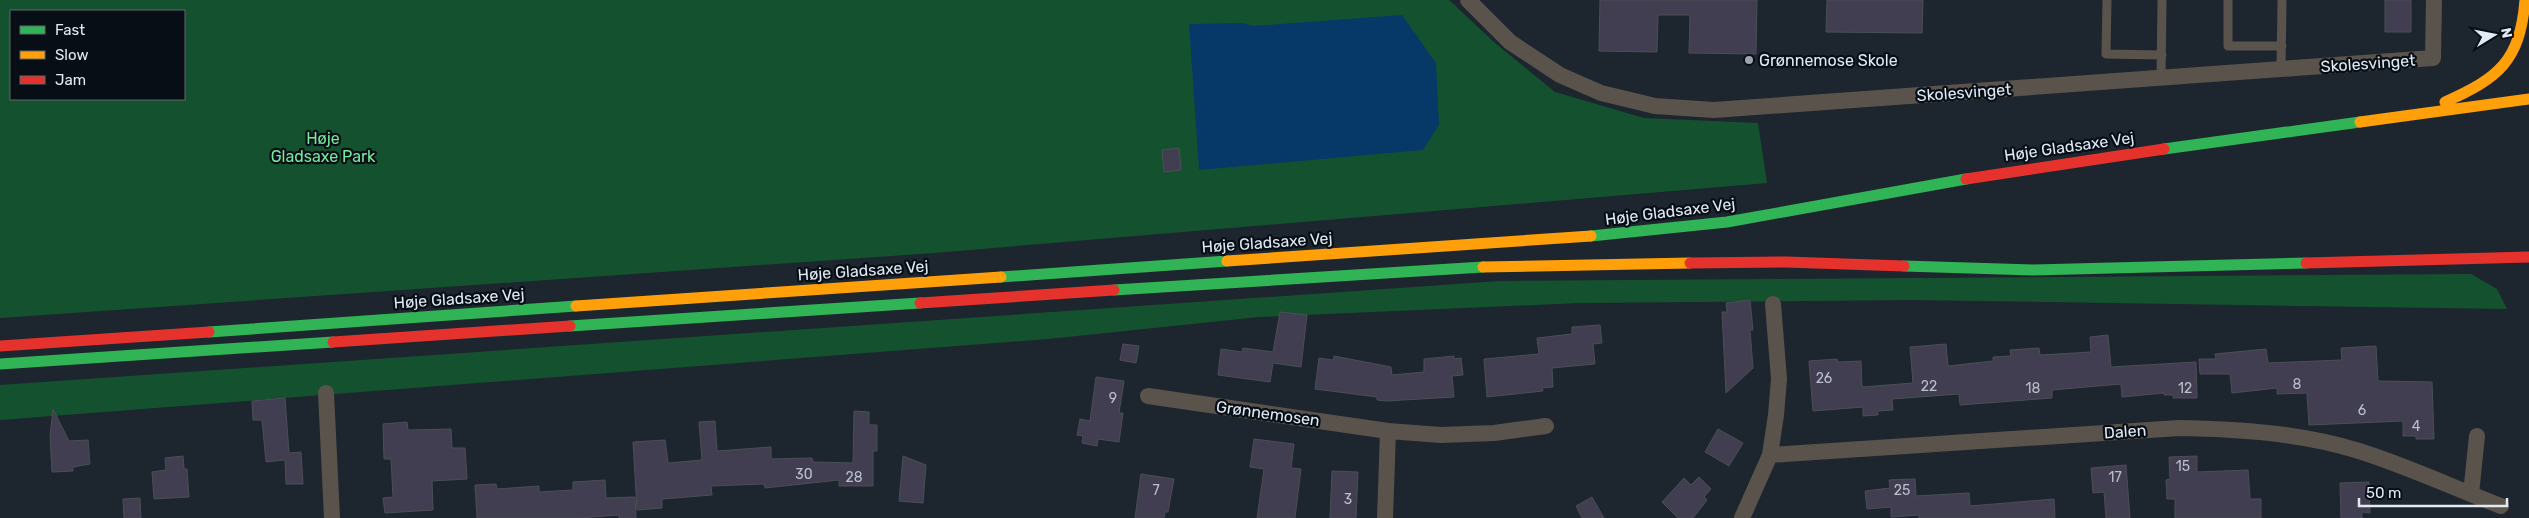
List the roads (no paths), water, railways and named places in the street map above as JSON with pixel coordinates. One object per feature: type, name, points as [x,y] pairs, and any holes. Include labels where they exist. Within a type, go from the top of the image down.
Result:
[{"type":"street","name":"Skolesvinget","points":[[1468,0],[1510,42],[1560,75],[1601,92],[1655,106],[1714,110],[2433,58],[2434,0]]},
{"type":"street","points":[[2416,114],[2484,84],[2498,73],[2515,50],[2522,34],[2525,0]]},
{"type":"street","name":"Høje Gladsaxe Vej","points":[[0,346],[1624,234],[1727,222],[2021,169],[2529,99]]},
{"type":"street","points":[[0,364],[1463,267],[1786,262],[2032,270],[2529,257]]},
{"type":"street","points":[[1742,518],[1770,455],[1776,415],[1779,379],[1773,304]]},
{"type":"street","points":[[326,393],[332,518]]},
{"type":"street","name":"Grønnemosen","points":[[1148,396],[1388,431],[1441,435],[1485,433],[1546,426]]},
{"type":"street","name":"Dalen","points":[[1770,455],[2179,428],[2232,429],[2292,436],[2359,451],[2500,506]]},
{"type":"street","points":[[1385,518],[1388,431]]},
{"type":"street","points":[[2471,494],[2477,436]]},
{"type":"lane","points":[[2107,0],[2106,54],[2162,55]]},
{"type":"lane","points":[[2161,79],[2162,0]]},
{"type":"lane","points":[[2228,0],[2228,46],[2282,46]]},
{"type":"lane","points":[[2281,70],[2282,0]]},
{"type":"water","points":[[1402,15],[1436,63],[1439,125],[1423,150],[1199,170],[1189,24],[1242,23],[1254,26]]},
{"type":"place","name":"Grønnemose Skole","points":[[1749,60]]},
{"type":"park label","name":"Høje Gladsaxe Park","points":[[323,147]]}]
